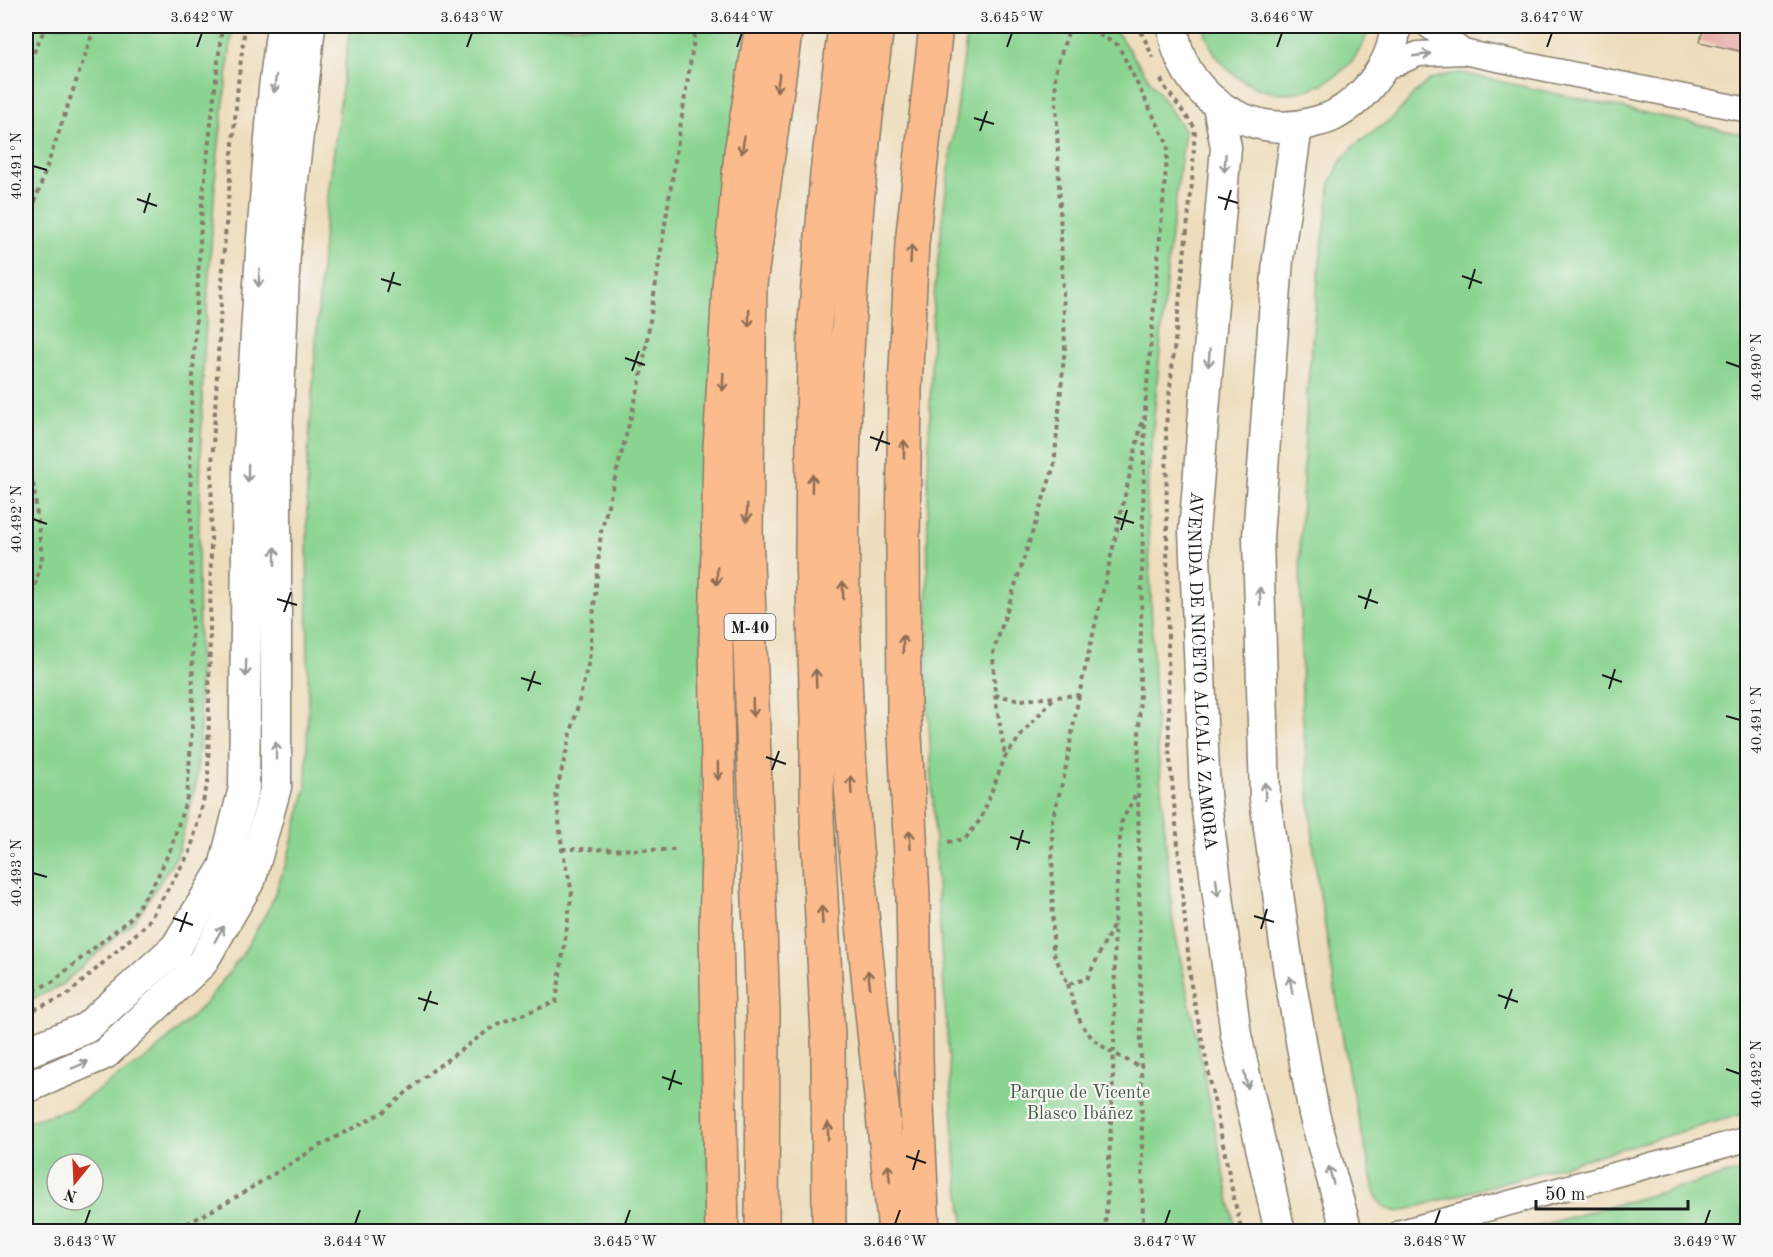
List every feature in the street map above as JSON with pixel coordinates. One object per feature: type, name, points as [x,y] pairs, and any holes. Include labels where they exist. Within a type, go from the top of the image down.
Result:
[{"type":"highway","points":[[722,1232],[716,928],[719,822],[716,646],[720,449],[729,286],[741,152],[762,26]]},
{"type":"highway","name":"M-40","points":[[762,1232],[763,1014],[746,532],[750,284],[786,26]]},
{"type":"highway","points":[[829,1232],[828,1037],[817,818],[817,720],[812,555],[813,452],[815,323],[827,174],[845,26]]},
{"type":"highway","points":[[877,26],[853,255],[844,390],[842,545],[845,675],[856,868],[895,1232]]},
{"type":"highway","points":[[923,1232],[917,1106],[913,897],[904,714],[903,540],[905,389],[912,243],[936,26]]},
{"type":"highway","points":[[913,897],[945,1232]]},
{"type":"street","points":[[26,1052],[86,1028],[176,947],[224,867],[244,788],[248,466],[264,216],[274,88],[282,26]]},
{"type":"street","points":[[26,1088],[105,1054],[202,963],[251,878],[276,787],[276,463],[285,252],[310,26]]},
{"type":"street","points":[[1173,26],[1174,37],[1183,63],[1198,87],[1218,106],[1243,119],[1270,126],[1297,126],[1332,117],[1362,97],[1383,69],[1395,36],[1395,26]]},
{"type":"street","points":[[1429,26],[1463,52]]},
{"type":"street","points":[[1383,69],[1418,54],[1463,52],[1748,110]]},
{"type":"street","name":"AVENIDA DE NICETO ALCALÁ ZAMORA","points":[[1218,106],[1226,147],[1194,532],[1205,795],[1236,1035],[1280,1232]]},
{"type":"street","points":[[1297,126],[1278,259],[1258,537],[1265,800],[1289,973],[1314,1114],[1347,1232]]},
{"type":"street","points":[[1401,1232],[1748,1139]]},
{"type":"path","points":[[26,69],[46,26]]},
{"type":"path","points":[[26,228],[95,26]]},
{"type":"path","points":[[26,994],[52,982],[130,918],[156,880],[171,848],[187,797],[193,713],[190,431],[202,204],[222,26]]},
{"type":"path","points":[[26,1013],[66,996],[147,924],[190,852],[208,782],[212,465],[224,249],[245,26]]},
{"type":"path","points":[[171,1232],[228,1202],[321,1145],[385,1111],[429,1074],[497,1024],[556,1002],[572,892],[562,849],[556,793],[589,661],[601,532],[641,378],[696,26]]},
{"type":"path","points":[[1005,757],[995,695],[993,653],[1054,466],[1065,346],[1055,72],[1068,32],[1074,26]]},
{"type":"path","points":[[1083,26],[1118,45],[1168,145],[1145,409],[1138,789],[1143,1232]]},
{"type":"path","points":[[1140,1067],[1105,1048],[1085,1030],[1053,952],[1052,820],[1064,777],[1080,695],[1145,409]]},
{"type":"path","points":[[26,468],[33,482],[42,557],[26,624]]},
{"type":"path","points":[[995,695],[1021,700],[1080,695]]},
{"type":"path","points":[[948,842],[965,839],[981,819],[1005,757],[1053,698]]},
{"type":"path","points":[[1105,1232],[1117,999],[1114,924],[1120,823],[1138,789]]},
{"type":"path","points":[[562,849],[675,850]]},
{"type":"path","points":[[1068,984],[1087,979],[1114,924]]},
{"type":"green space","points":[[26,26],[233,26],[216,169],[203,369],[198,569],[200,737],[196,783],[177,856],[135,920],[60,986],[26,1002]]},
{"type":"green space","points":[[350,26],[746,26],[702,593],[701,972],[711,1231],[26,1232],[26,1122],[70,1109],[152,1054],[205,1004],[242,955],[270,906],[287,861],[306,788],[307,470],[324,227]]},
{"type":"green space","name":"Parque de Vicente Blasco Ibáñez","points":[[968,26],[1107,26],[1116,31],[1185,131],[1169,250],[1147,495],[1156,730],[1173,922],[1236,1231],[965,1231],[956,1166],[938,902],[927,685],[928,477],[933,305]]},
{"type":"green space","points":[[1204,26],[1369,26],[1365,40],[1357,54],[1338,74],[1323,84],[1307,90],[1274,92],[1258,88],[1242,80],[1228,69],[1209,43]]},
{"type":"green space","points":[[1461,73],[1747,135],[1747,1113],[1399,1212],[1385,1207],[1376,1195],[1349,1077],[1315,863],[1302,709],[1300,545],[1307,393],[1319,269],[1331,182],[1341,161],[1355,145],[1394,117],[1428,81]]},
{"type":"green space","points":[[1747,1169],[1747,1231],[1519,1231]]},
{"type":"building","points":[[1704,26],[1748,26],[1748,53],[1700,42]]}]
